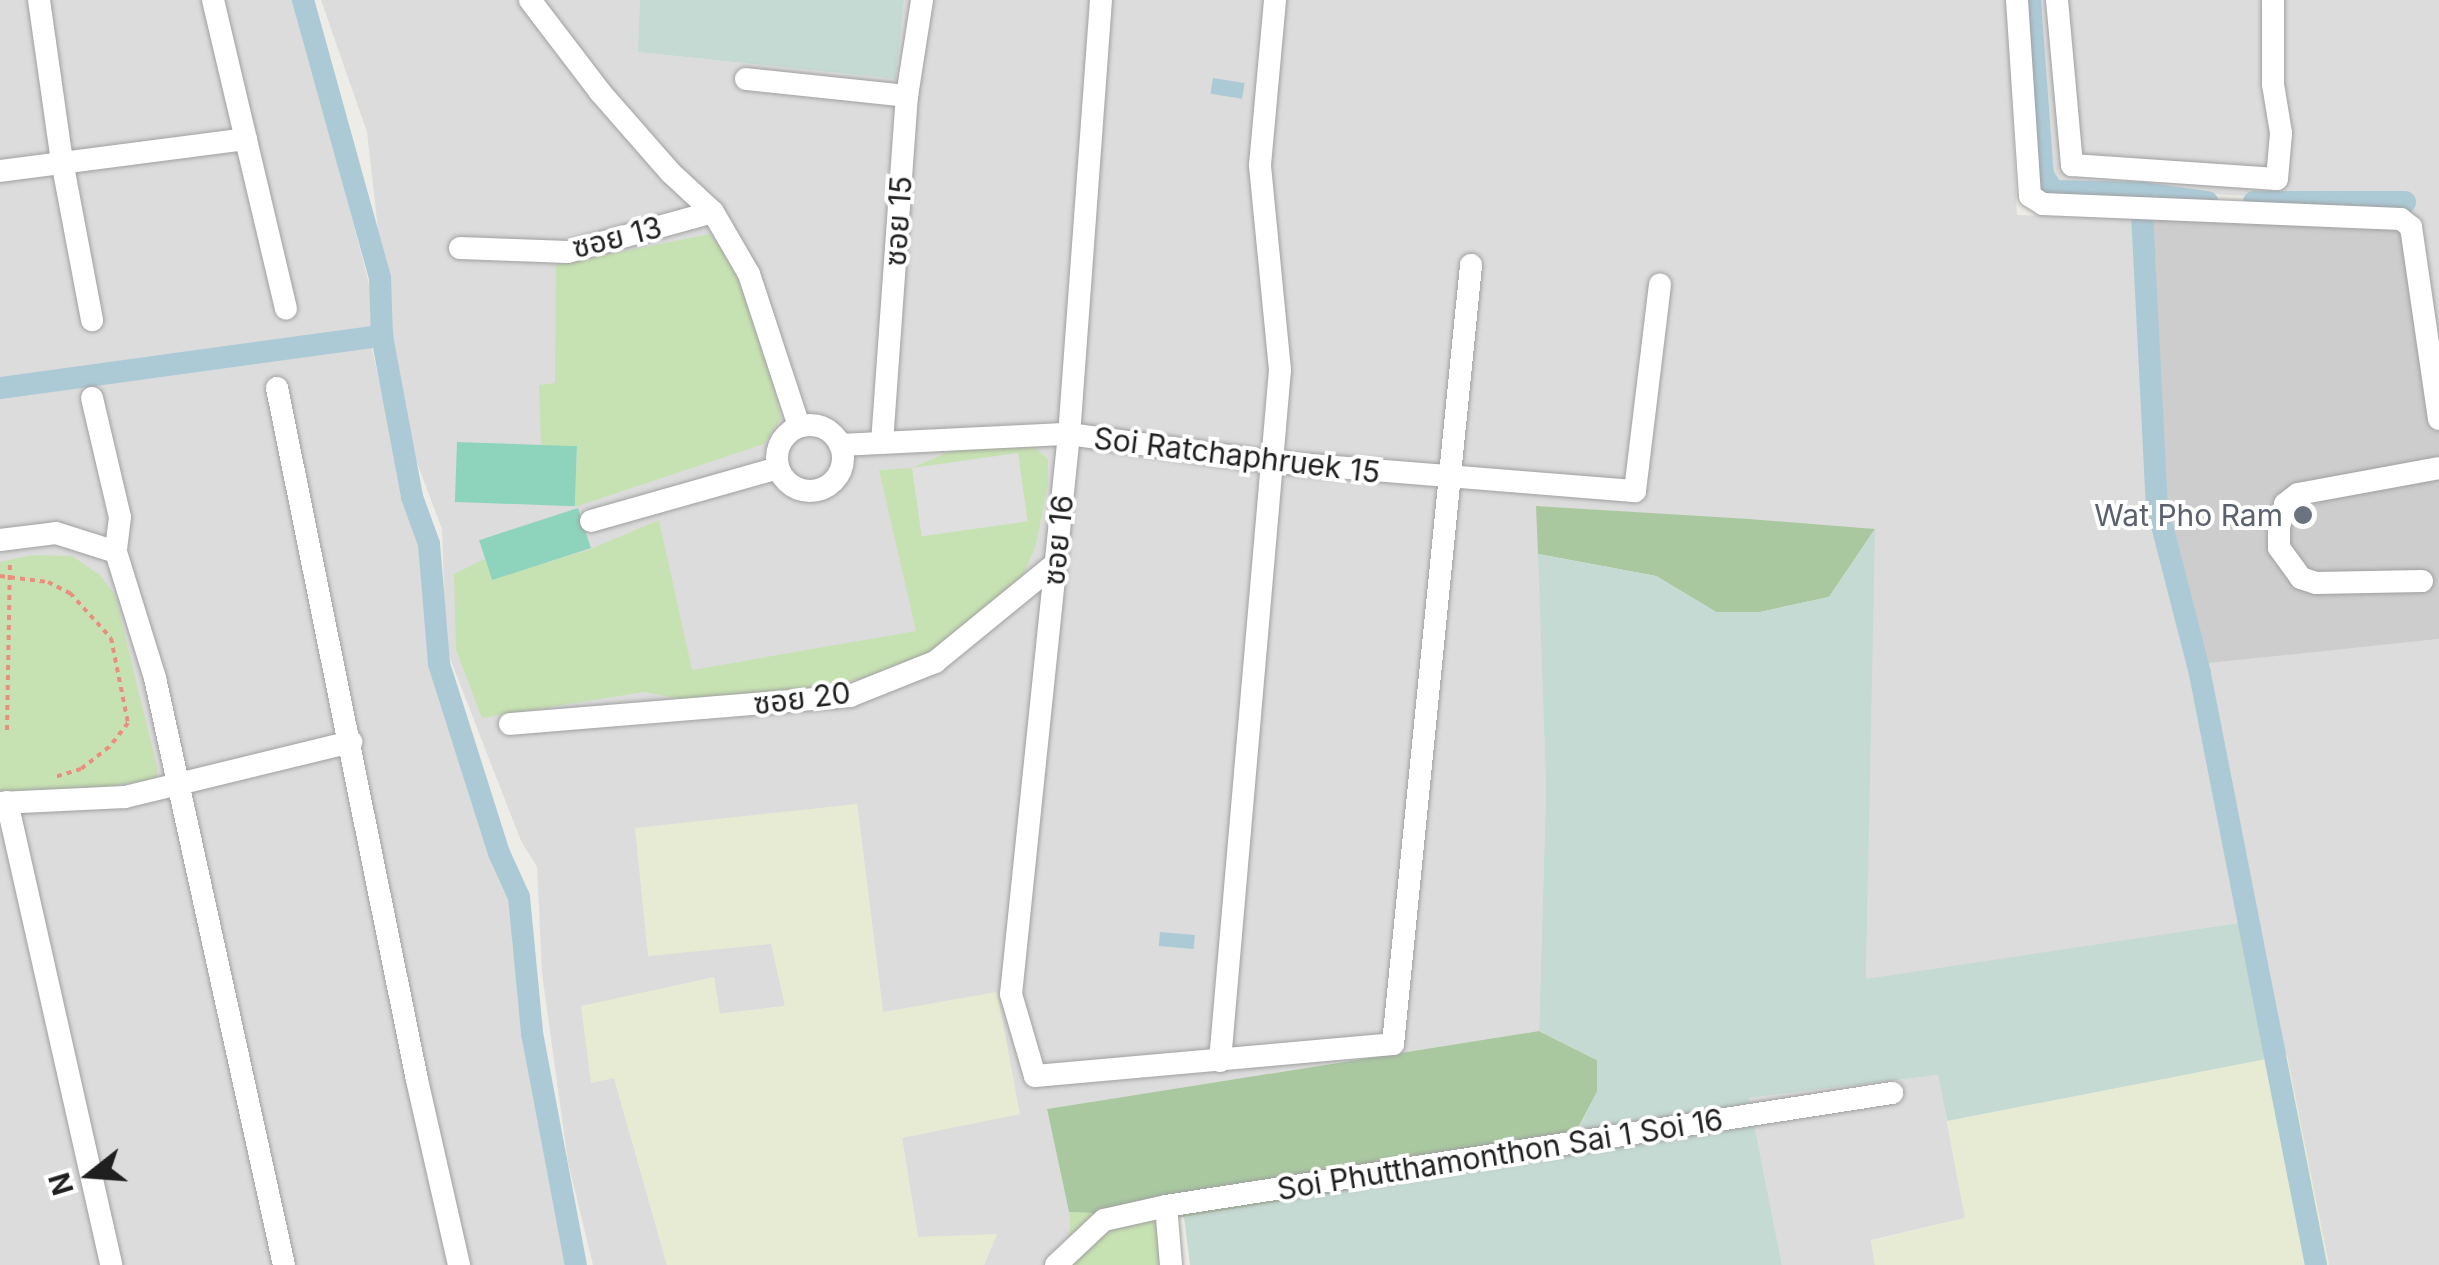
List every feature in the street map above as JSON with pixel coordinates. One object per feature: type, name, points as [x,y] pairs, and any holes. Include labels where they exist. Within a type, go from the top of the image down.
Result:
[{"type":"street","points":[[39,0],[62,161],[92,320]]},
{"type":"street","points":[[213,0],[286,308]]},
{"type":"street","points":[[530,0],[600,92],[670,173],[713,212],[749,274],[799,426],[778,447],[778,468],[800,490],[821,489],[842,466],[840,445]]},
{"type":"street","name":"ซอย 15","points":[[882,443],[907,96],[922,0]]},
{"type":"street","name":"ซอย 16","points":[[1101,0],[1069,434],[1011,994],[1035,1076],[1220,1061]]},
{"type":"street","points":[[1274,0],[1260,166],[1280,370],[1220,1061],[1393,1044],[1471,265]]},
{"type":"street","points":[[2016,0],[2030,196],[2044,204],[2401,219],[2411,227],[2439,419]]},
{"type":"street","points":[[2056,0],[2072,165],[2277,178],[2281,133],[2273,84],[2273,0]]},
{"type":"street","points":[[746,79],[907,96]]},
{"type":"street","points":[[0,171],[246,139]]},
{"type":"street","name":"ซอย 13","points":[[460,248],[568,252],[713,212]]},
{"type":"street","name":"Soi Ratchaphruek 15","points":[[799,426],[818,426],[840,445],[1069,434],[1274,462],[1448,479],[1635,491],[1660,285]]},
{"type":"street","points":[[278,388],[417,1080],[459,1265]]},
{"type":"street","points":[[92,398],[120,517],[116,552],[155,678],[284,1265]]},
{"type":"street","points":[[591,521],[778,468]]},
{"type":"street","points":[[2422,581],[2316,584],[2301,578],[2279,548],[2279,527],[2285,504],[2298,494],[2439,468]]},
{"type":"street","points":[[4,539],[56,532],[116,552]]},
{"type":"street","name":"ซอย 20","points":[[510,724],[850,696],[935,662],[1055,564]]},
{"type":"street","points":[[111,1265],[4,802],[124,796],[180,786],[351,742]]},
{"type":"street","name":"Soi Phutthamonthon Sai 1 Soi 16","points":[[1056,1265],[1104,1220],[1166,1206],[1892,1093]]},
{"type":"street","points":[[1166,1206],[1171,1265]]},
{"type":"path","points":[[4,539],[12,575],[7,730]]},
{"type":"path","points":[[0,576],[48,582],[70,593],[111,638],[128,723],[109,747],[81,769],[53,777]]},
{"type":"shaded area","points":[[0,0],[295,0],[373,299],[371,344],[400,473],[424,546],[428,641],[514,903],[512,944],[576,1265],[0,1265]]},
{"type":"shaded area","points":[[321,0],[640,0],[639,52],[896,79],[904,0],[2008,0],[2017,215],[2135,218],[2143,347],[2189,664],[2439,639],[2439,1265],[2329,1265],[2257,920],[1866,980],[1874,529],[1537,506],[1546,788],[1539,1031],[1047,1109],[1069,1212],[1071,1265],[984,1265],[996,1235],[918,1237],[902,1138],[997,993],[883,1013],[857,804],[772,944],[785,1006],[719,1014],[713,977],[592,1082],[614,1077],[667,1265],[593,1265],[568,1162],[542,973],[537,867],[521,841],[446,648],[442,529],[413,452],[382,336],[382,265],[367,132]]},
{"type":"shaded area","points":[[2022,0],[2439,0],[2439,391],[2408,195],[2306,199],[2055,186],[2047,181]]},
{"type":"shaded area","name":"Wat Pho Ram","points":[[2411,208],[2439,391],[2439,639],[2189,665],[2143,347],[2135,218]]},
{"type":"shaded area","points":[[1018,453],[1028,521],[922,536],[912,468]]},
{"type":"shaded area","points":[[1938,1075],[1965,1218],[1871,1240],[1875,1265],[1782,1265],[1749,1098]]},
{"type":"green space","points":[[640,0],[904,0],[896,79],[638,52]]},
{"type":"green space","points":[[709,234],[725,252],[759,324],[781,418],[764,444],[575,507],[577,448],[541,446],[539,385],[555,383],[556,265]]},
{"type":"green space","points":[[457,442],[577,446],[575,506],[455,502]]},
{"type":"green space","points":[[1032,445],[1048,459],[1048,484],[1036,545],[1021,580],[915,663],[822,689],[685,700],[644,692],[482,718],[456,650],[454,574],[485,559],[492,579],[588,550],[659,520],[692,670],[916,631],[879,470],[912,468],[955,449]]},
{"type":"green space","points":[[1536,506],[1875,529],[1829,597],[1760,612],[1716,612],[1656,576],[1538,554]]},
{"type":"green space","points":[[578,508],[591,548],[492,580],[479,540]]},
{"type":"green space","points":[[1875,529],[1866,979],[2258,920],[2287,1055],[1947,1121],[1938,1075],[1749,1098],[1782,1265],[1190,1265],[1184,1217],[1564,1156],[1597,1092],[1597,1060],[1539,1031],[1546,788],[1538,554],[1656,576],[1716,612],[1760,612],[1829,597]]},
{"type":"green space","points":[[31,555],[72,556],[100,575],[115,595],[158,771],[156,779],[78,791],[0,791],[0,562]]},
{"type":"green space","points":[[857,804],[883,1012],[997,992],[1020,1114],[902,1138],[918,1237],[997,1234],[984,1265],[667,1265],[614,1078],[591,1083],[581,1006],[714,977],[720,1014],[785,1006],[771,944],[648,956],[635,828]]},
{"type":"green space","points":[[1539,1031],[1597,1060],[1597,1092],[1563,1156],[1184,1217],[1069,1212],[1047,1109]]},
{"type":"green space","points":[[2287,1055],[2329,1265],[1875,1265],[1871,1241],[1965,1218],[1947,1121]]},
{"type":"green space","points":[[1069,1212],[1160,1216],[1166,1265],[1071,1265]]},
{"type":"water","points":[[1213,78],[1245,83],[1242,99],[1210,94]]},
{"type":"water","points":[[1160,932],[1195,935],[1194,949],[1159,946]]},
{"type":"waterway","points":[[303,0],[380,278],[382,336],[412,497],[429,544],[439,664],[499,853],[519,897],[532,1033],[576,1265]]},
{"type":"waterway","points":[[2030,0],[2043,175],[2053,191],[2141,193],[2157,506],[2200,674],[2316,1265]]},
{"type":"waterway","points":[[2141,193],[2207,202]]},
{"type":"waterway","points":[[2254,202],[2405,202]]},
{"type":"waterway","points":[[0,388],[382,336]]},
{"type":"place","name":"Wat Pho Ram","points":[[2303,515]]}]
